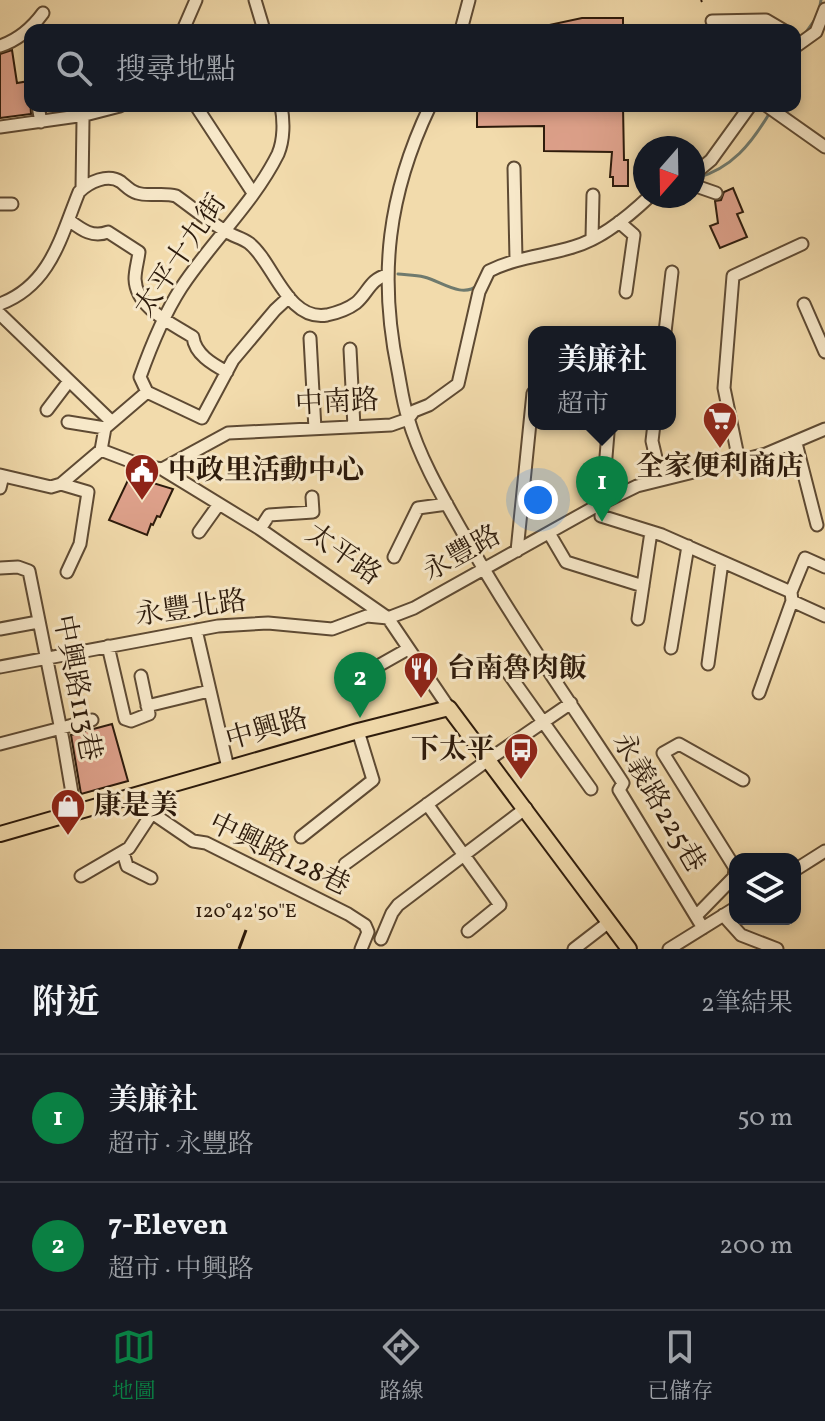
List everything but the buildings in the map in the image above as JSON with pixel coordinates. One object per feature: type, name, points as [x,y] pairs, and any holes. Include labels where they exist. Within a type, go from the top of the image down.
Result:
[{"type":"main road","name":"中興路","points":[[0,834],[358,731],[449,708]]},
{"type":"main road","name":"太平路","points":[[449,708],[629,949]]},
{"type":"street","points":[[186,24],[196,0]]},
{"type":"street","points":[[255,0],[262,24]]},
{"type":"street","points":[[463,24],[469,0]]},
{"type":"street","points":[[34,24],[43,13]]},
{"type":"street","points":[[801,43],[815,34],[824,15]]},
{"type":"street","points":[[712,21],[766,20],[773,24]]},
{"type":"street","points":[[0,46],[24,33]]},
{"type":"street","points":[[39,112],[41,122]]},
{"type":"street","points":[[0,127],[41,122],[78,112]]},
{"type":"street","points":[[0,304],[34,281],[46,268],[70,221],[82,188],[86,112]]},
{"type":"street","points":[[200,112],[253,193]]},
{"type":"street","name":"太平十九街","points":[[147,392],[140,377],[164,318],[182,287],[226,232],[279,152],[282,112]]},
{"type":"street","name":"永義路225巷","points":[[427,112],[396,196],[387,275],[392,340],[408,419],[426,465],[483,570],[623,783],[619,790],[703,928]]},
{"type":"street","points":[[705,165],[746,112]]},
{"type":"street","points":[[776,112],[825,147]]},
{"type":"street","points":[[514,168],[516,259]]},
{"type":"street","points":[[82,188],[113,178],[134,193],[169,193],[226,232],[250,244],[278,286],[304,311],[325,316],[356,303],[377,277],[387,275]]},
{"type":"street","points":[[705,190],[716,193]]},
{"type":"street","points":[[592,238],[593,195]]},
{"type":"street","name":"中南路","points":[[162,469],[228,433],[391,425],[408,419],[414,411],[429,405],[458,384],[482,281],[489,271],[516,259],[574,247],[619,222],[636,208]]},
{"type":"street","points":[[70,221],[99,236],[108,232],[139,252],[135,278],[138,292],[146,305],[193,337],[194,347],[212,364],[227,372]]},
{"type":"street","points":[[619,222],[634,235],[626,292]]},
{"type":"street","points":[[739,461],[724,388],[733,276],[802,244]]},
{"type":"street","points":[[666,326],[672,272]]},
{"type":"street","points":[[1,480],[51,487],[61,484],[101,450],[108,425],[147,392],[202,418],[238,354],[289,297]]},
{"type":"street","points":[[804,304],[825,352]]},
{"type":"street","points":[[0,314],[69,381],[108,425]]},
{"type":"street","points":[[310,338],[315,429]]},
{"type":"street","points":[[350,349],[354,427]]},
{"type":"street","points":[[47,410],[69,381]]},
{"type":"street","points":[[68,422],[108,425]]},
{"type":"street","name":"永豐路","points":[[388,618],[414,608],[637,486],[766,454],[825,429]]},
{"type":"street","points":[[517,551],[529,430]]},
{"type":"street","points":[[653,430],[652,441],[661,479]]},
{"type":"street","points":[[608,433],[601,516],[688,546],[792,596],[825,616]]},
{"type":"street","points":[[796,443],[817,525]]},
{"type":"street","name":"太平路","points":[[101,450],[143,466],[162,469],[260,529],[388,618],[449,708]]},
{"type":"street","points":[[61,484],[88,492],[80,544],[67,572]]},
{"type":"street","points":[[260,529],[269,515],[313,512],[312,497]]},
{"type":"street","points":[[199,532],[219,504]]},
{"type":"street","points":[[394,557],[418,508],[447,504]]},
{"type":"street","points":[[638,619],[651,532]]},
{"type":"street","points":[[549,533],[566,562],[643,586]]},
{"type":"street","points":[[671,648],[688,546]]},
{"type":"street","points":[[759,693],[805,558],[825,567]]},
{"type":"street","points":[[708,664],[722,562]]},
{"type":"street","name":"中興路113巷","points":[[0,568],[18,567],[29,571],[73,799],[70,814]]},
{"type":"street","name":"永豐北路","points":[[0,667],[196,630],[268,623],[332,629],[367,616],[388,618]]},
{"type":"street","points":[[0,629],[38,622]]},
{"type":"street","points":[[196,630],[228,768]]},
{"type":"street","points":[[108,646],[125,719],[131,721],[148,710],[209,691]]},
{"type":"street","points":[[362,675],[408,649]]},
{"type":"street","points":[[501,663],[591,789]]},
{"type":"street","points":[[141,676],[148,710]]},
{"type":"street","points":[[345,864],[571,703]]},
{"type":"street","points":[[0,744],[92,720]]},
{"type":"street","points":[[301,837],[373,780],[358,731]]},
{"type":"street","points":[[729,859],[663,753],[679,744],[743,780]]},
{"type":"street","points":[[81,876],[123,852],[152,813],[146,792]]},
{"type":"street","points":[[427,804],[500,905],[468,931]]},
{"type":"street","points":[[381,939],[398,905],[526,808]]},
{"type":"street","name":"中興路128巷","points":[[152,813],[193,841],[206,843],[365,925],[368,932],[361,949]]},
{"type":"street","points":[[801,866],[825,851]]},
{"type":"street","points":[[123,852],[127,866],[151,878]]},
{"type":"street","points":[[696,916],[729,882]]},
{"type":"street","points":[[669,949],[729,912]]},
{"type":"street","points":[[723,915],[741,935],[777,949]]},
{"type":"street","points":[[574,949],[609,922]]},
{"type":"waterway","points":[[819,11],[821,0]]},
{"type":"waterway","points":[[804,35],[816,18]]},
{"type":"waterway","points":[[705,175],[739,154],[769,114]]},
{"type":"waterway","points":[[398,274],[424,277],[458,290],[472,289],[478,285]]},
{"type":"place","name":"全家便利商店","points":[[720,450]]},
{"type":"place","name":"中政里活動中心","points":[[142,502]]},
{"type":"place","name":"美廉社","points":[[602,522]]},
{"type":"place","name":"台南魯肉飯","points":[[421,700]]},
{"type":"place","name":"7-Eleven","points":[[360,718]]},
{"type":"place","name":"下太平","points":[[521,781]]},
{"type":"place","name":"康是美","points":[[68,837]]}]
